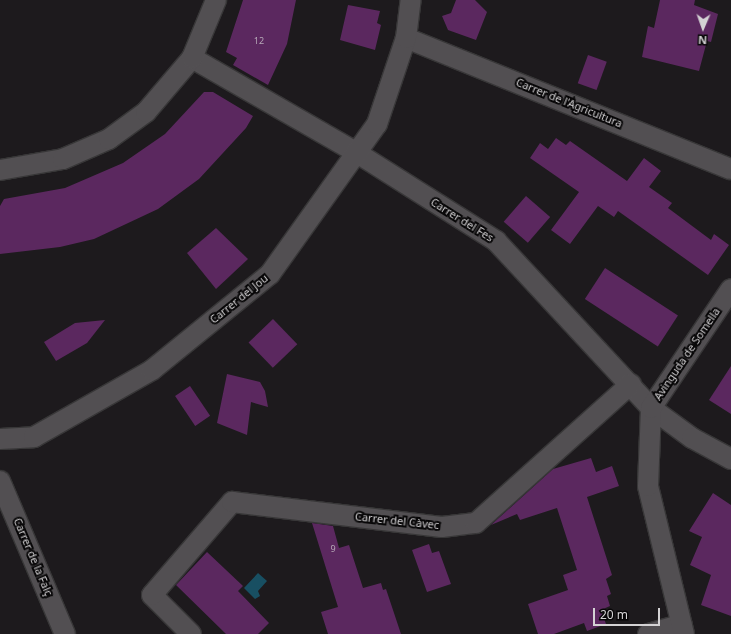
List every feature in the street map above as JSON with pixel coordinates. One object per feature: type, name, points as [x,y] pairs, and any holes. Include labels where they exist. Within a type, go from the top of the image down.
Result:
[{"type":"street","points":[[0,170],[63,159],[109,140],[146,112],[192,58],[216,0]]},
{"type":"street","name":"Carrer del Jou","points":[[0,439],[34,437],[152,370],[270,274],[377,124],[406,38],[411,0]]},
{"type":"street","name":"Carrer de l'Agricultura","points":[[406,38],[731,169]]},
{"type":"street","name":"Carrer del Fes","points":[[192,58],[357,153],[496,241],[631,384],[651,408],[692,438],[731,460]]},
{"type":"street","name":"Avinguda de Somella","points":[[683,629],[648,486],[651,408],[731,289]]},
{"type":"street","name":"Carrer del Càvec","points":[[191,634],[152,595],[232,502],[442,527],[476,523],[631,384]]},
{"type":"street","name":"Carrer de la Falç","points":[[0,481],[65,634]]},
{"type":"street","points":[[648,634],[683,629]]},
{"type":"water","points":[[258,573],[267,581],[258,591],[260,596],[255,599],[244,588]]},
{"type":"building","points":[[243,0],[296,0],[287,44],[268,85],[233,65],[237,58],[226,52]]},
{"type":"building","points":[[456,0],[475,0],[487,12],[476,40],[448,30],[442,16],[451,13]]},
{"type":"building","points":[[660,0],[695,0],[694,5],[718,14],[711,42],[707,41],[699,71],[642,57],[648,26],[654,28]]},
{"type":"building","points":[[348,5],[380,11],[377,23],[381,25],[375,50],[340,40]]},
{"type":"building","points":[[588,55],[607,62],[597,90],[578,83]]},
{"type":"building","points":[[204,92],[213,92],[253,116],[246,128],[199,179],[158,209],[94,239],[60,247],[0,254],[0,206],[4,199],[65,188],[123,163],[165,134]]},
{"type":"building","points":[[556,138],[566,145],[570,141],[627,181],[644,158],[661,171],[649,187],[672,203],[668,208],[711,240],[714,234],[729,245],[708,275],[618,211],[614,217],[598,206],[570,244],[551,230],[579,192],[530,158],[540,143],[548,149]]},
{"type":"building","points":[[526,196],[550,217],[528,243],[504,222]]},
{"type":"building","points":[[216,228],[248,259],[216,289],[187,253]]},
{"type":"building","points":[[605,268],[678,315],[658,346],[585,299]]},
{"type":"building","points":[[273,319],[297,344],[273,368],[249,343]]},
{"type":"building","points":[[105,320],[87,343],[56,361],[44,342],[75,323]]},
{"type":"building","points":[[731,366],[731,414],[709,400]]},
{"type":"building","points":[[227,374],[260,382],[265,391],[268,407],[251,402],[247,435],[217,423]]},
{"type":"building","points":[[190,386],[210,416],[195,426],[175,396]]},
{"type":"building","points":[[591,458],[596,472],[612,466],[619,486],[587,497],[612,575],[606,579],[611,594],[607,596],[610,606],[601,610],[606,624],[587,631],[584,623],[554,634],[538,634],[528,604],[568,590],[563,575],[577,570],[557,508],[520,520],[517,514],[491,525],[553,469]]},
{"type":"building","points":[[713,493],[731,505],[731,616],[701,605],[711,575],[690,565],[702,537],[689,531]]},
{"type":"building","points":[[312,523],[333,526],[339,548],[349,545],[363,588],[381,583],[383,590],[386,589],[401,634],[328,634],[321,612],[338,607]]},
{"type":"building","points":[[429,544],[432,553],[439,551],[451,584],[427,592],[412,550]]},
{"type":"building","points":[[207,552],[243,586],[238,591],[269,623],[258,634],[226,634],[176,585]]}]
